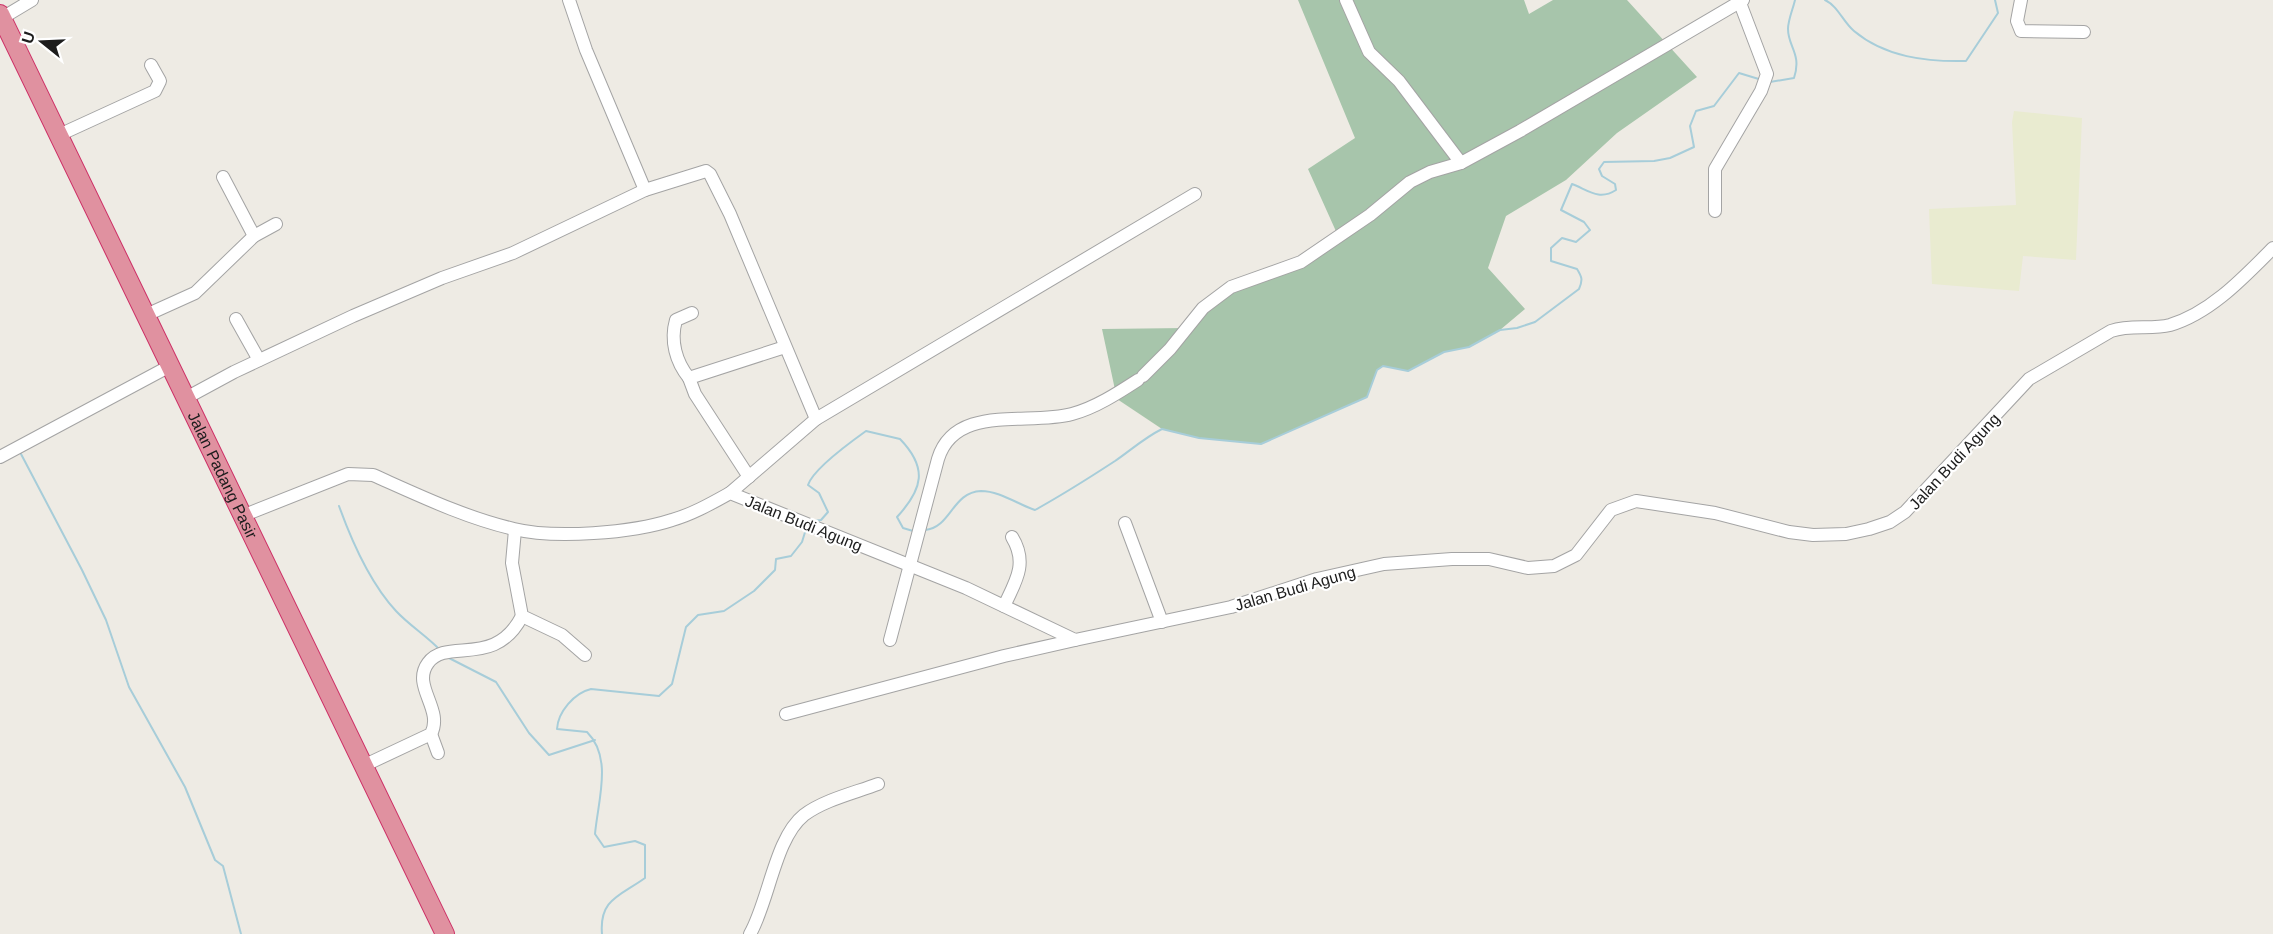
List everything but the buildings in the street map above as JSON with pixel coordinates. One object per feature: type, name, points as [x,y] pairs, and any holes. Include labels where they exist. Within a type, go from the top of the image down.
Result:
[{"type":"highway","name":"Jalan Padang Pasir","points":[[8,13],[59,135],[144,316],[186,398],[445,934]]},
{"type":"street","points":[[8,13],[32,0]]},
{"type":"street","points":[[569,0],[586,50],[645,190]]},
{"type":"street","points":[[1347,0],[1369,52],[1399,81],[1461,163]]},
{"type":"street","points":[[2021,0],[2017,21],[2021,32],[2084,32]]},
{"type":"street","points":[[890,640],[941,449],[954,432],[993,421],[1044,419],[1073,414],[1102,401],[1140,378],[1213,299],[1232,287],[1301,262],[1370,215],[1410,182],[1430,172],[1461,163],[1742,1],[1765,79],[1715,169],[1715,211]]},
{"type":"street","points":[[59,135],[155,91],[160,81],[151,65]]},
{"type":"street","points":[[186,398],[259,360],[442,278],[513,253],[645,190],[699,172],[709,172],[730,214],[816,419]]},
{"type":"street","points":[[223,177],[254,236]]},
{"type":"street","points":[[730,493],[816,419],[1195,194]]},
{"type":"street","points":[[144,316],[195,293],[254,236],[276,224]]},
{"type":"street","name":"Jalan Budi Agung","points":[[242,516],[348,474],[367,473],[515,530],[568,534],[663,522],[684,516],[730,493],[803,525],[911,564],[1075,640],[1231,607],[1317,579],[1384,564],[1413,560],[1489,559],[1528,568],[1554,566],[1582,550],[1611,510],[1636,501],[1715,513],[1789,532],[1813,535],[1846,534],[1890,522],[1905,512],[2029,379],[2111,331],[2126,326],[2169,325],[2182,319],[2232,289],[2273,248]]},
{"type":"street","points":[[692,313],[676,320],[674,327],[677,362],[749,477]]},
{"type":"street","points":[[236,319],[259,360]]},
{"type":"street","points":[[689,378],[785,347]]},
{"type":"street","points":[[0,457],[170,366]]},
{"type":"street","points":[[1125,523],[1162,622]]},
{"type":"street","points":[[438,753],[431,734],[435,718],[424,687],[423,676],[429,662],[443,653],[475,651],[493,645],[511,631],[522,616],[512,563],[515,530]]},
{"type":"street","points":[[1004,606],[1021,571],[1020,552],[1012,537]]},
{"type":"street","points":[[522,616],[562,635],[585,656]]},
{"type":"street","points":[[786,714],[1004,656],[1075,640]]},
{"type":"street","points":[[363,766],[431,734]]},
{"type":"street","points":[[750,934],[761,914],[784,847],[797,822],[818,807],[878,784]]},
{"type":"green space","points":[[1298,0],[1524,0],[1529,14],[1553,0],[1627,0],[1697,77],[1617,133],[1566,180],[1506,216],[1488,268],[1525,309],[1500,330],[1469,347],[1444,352],[1408,371],[1383,366],[1377,370],[1367,397],[1261,444],[1199,438],[1162,429],[1117,399],[1102,329],[1185,328],[1222,288],[1278,277],[1339,238],[1308,169],[1355,138]]},
{"type":"green space","points":[[2014,111],[2082,118],[2076,260],[2023,256],[2019,291],[1932,284],[1929,209],[2016,205],[2012,122]]},
{"type":"waterway","points":[[1770,82],[1794,78],[1796,57],[1788,29],[1795,0]]},
{"type":"waterway","points":[[1825,0],[1854,31],[1879,47],[1921,59],[1951,61],[1966,61],[1998,13],[1995,0]]},
{"type":"waterway","points":[[925,530],[941,523],[964,497],[981,491],[1002,495],[1035,510],[1095,474],[1162,429],[1199,438],[1261,444],[1367,397],[1377,370],[1383,366],[1408,371],[1444,352],[1469,347],[1500,330],[1517,328],[1535,322],[1579,289],[1581,283],[1581,276],[1577,269],[1551,261],[1551,248],[1562,238],[1576,242],[1590,230],[1584,222],[1561,210],[1572,184],[1599,195],[1616,190],[1615,184],[1602,176],[1599,169],[1604,162],[1654,161],[1670,158],[1694,147],[1690,126],[1696,111],[1714,106],[1739,73],[1762,80]]},
{"type":"waterway","points":[[813,521],[821,520],[828,512],[819,493],[808,485],[811,478],[866,431],[900,439],[915,459],[919,478],[917,488],[897,517],[903,528],[913,531]]},
{"type":"waterway","points":[[21,454],[106,620],[129,687],[185,787],[215,860],[223,866],[241,934]]},
{"type":"waterway","points":[[339,506],[356,548],[378,588],[401,616],[441,651]]},
{"type":"waterway","points":[[602,934],[602,922],[608,906],[620,894],[645,878],[645,845],[635,841],[604,847],[595,834],[602,780],[600,754],[595,742],[587,732],[557,729],[560,716],[573,699],[591,689],[659,696],[672,684],[686,627],[698,615],[724,611],[754,591],[775,570],[776,559],[791,556],[802,542],[806,529]]},
{"type":"waterway","points":[[447,657],[496,682],[529,733],[549,755],[595,740]]}]
